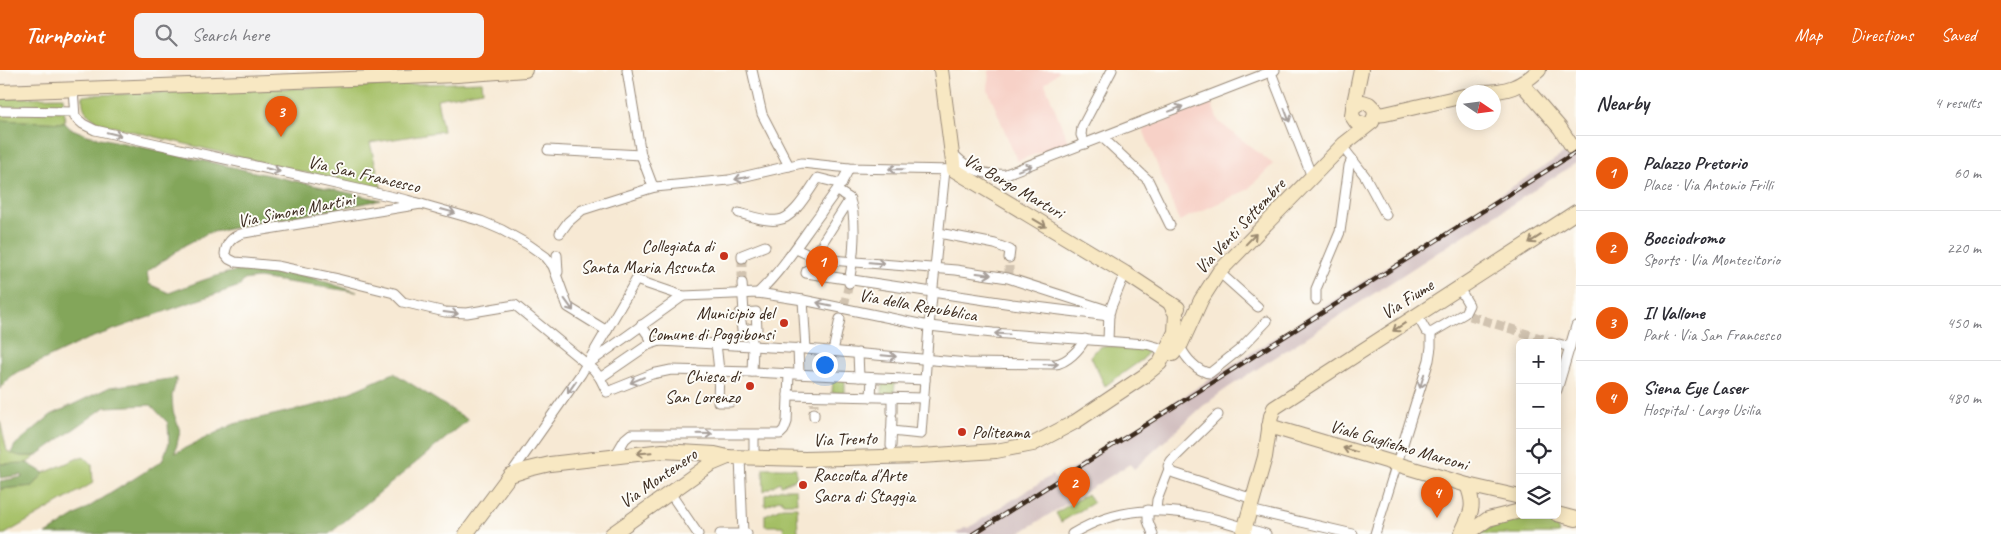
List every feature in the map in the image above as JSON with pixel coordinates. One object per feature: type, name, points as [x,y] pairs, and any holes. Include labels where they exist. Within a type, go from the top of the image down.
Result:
[{"type":"main road","points":[[0,92],[449,76],[525,70]]},
{"type":"main road","points":[[941,70],[951,150],[949,170]]},
{"type":"main road","points":[[1530,70],[1521,81],[1522,84],[1573,148]]},
{"type":"main road","points":[[1501,85],[1530,70]]},
{"type":"main road","points":[[1501,91],[1522,84],[1539,70]]},
{"type":"main road","points":[[1361,74],[1371,115]]},
{"type":"main road","name":"Via Venti Settembre","points":[[1342,146],[1342,142],[1349,132],[1361,74]]},
{"type":"main road","points":[[1371,115],[1362,102],[1353,112],[1356,122],[1371,115],[1456,98]]},
{"type":"main road","name":"Via Venti Settembre","points":[[1162,358],[1171,355],[1180,346],[1199,304],[1219,272],[1371,115]]},
{"type":"main road","name":"Via Borgo Marturi","points":[[949,170],[1125,273],[1171,305]]},
{"type":"main road","name":"Via Fiume","points":[[1244,531],[1265,457],[1272,411],[1279,404],[1576,212]]},
{"type":"main road","points":[[1171,305],[1187,310],[1199,304]]},
{"type":"main road","points":[[1162,358],[1173,337],[1176,324],[1176,311],[1171,305]]},
{"type":"main road","name":"Via Trento","points":[[510,475],[542,466],[663,451],[798,459],[973,453],[1020,448],[1041,441],[1062,430],[1144,376],[1162,358]]},
{"type":"main road","name":"Viale Guglielmo Marconi","points":[[1269,426],[1467,485],[1516,496]]},
{"type":"main road","points":[[701,453],[705,461],[702,470]]},
{"type":"main road","name":"Via Montenero","points":[[612,534],[716,461],[740,457]]},
{"type":"main road","points":[[466,534],[510,475]]},
{"type":"main road","points":[[1461,534],[1472,508],[1472,500],[1467,485]]},
{"type":"main road","points":[[1493,518],[1499,504],[1494,492]]},
{"type":"main road","points":[[1467,534],[1481,523],[1516,512]]},
{"type":"street","points":[[627,70],[641,154],[652,184],[655,187]]},
{"type":"street","points":[[752,70],[762,114],[789,166]]},
{"type":"street","points":[[1085,144],[1081,134],[1082,127],[1112,70]]},
{"type":"street","points":[[951,150],[961,162],[970,168],[1003,174],[1014,172],[1272,71],[1312,177]]},
{"type":"street","points":[[0,112],[74,112],[73,89]]},
{"type":"street","name":"Via San Francesco","points":[[74,112],[75,117],[80,122],[98,131],[421,204],[481,221],[520,240],[549,260],[555,269],[568,307],[607,331]]},
{"type":"street","points":[[1103,138],[1148,180],[1170,225]]},
{"type":"street","points":[[1342,146],[1365,176],[1386,215]]},
{"type":"street","points":[[548,150],[641,154]]},
{"type":"street","points":[[1316,300],[1316,289],[1340,232],[1349,166],[1352,159]]},
{"type":"street","name":"Via Borgo Marturi","points":[[560,233],[568,222],[582,210],[655,187],[729,180],[808,163],[849,168],[949,170]]},
{"type":"street","points":[[758,293],[796,249],[820,213],[840,188],[849,168]]},
{"type":"street","points":[[891,431],[921,434],[932,292],[949,170]]},
{"type":"street","points":[[739,213],[771,220],[783,220],[792,213],[818,178],[840,188],[850,199],[853,215],[853,261],[849,282]]},
{"type":"street","points":[[813,260],[850,199]]},
{"type":"street","name":"Via Simone Martini","points":[[421,204],[244,233],[234,237],[225,250],[227,258],[235,262],[277,266],[394,293],[403,302],[438,311],[460,314],[515,305],[590,363]]},
{"type":"street","points":[[939,233],[995,244],[1010,250],[1009,258]]},
{"type":"street","points":[[742,258],[742,255],[765,246]]},
{"type":"street","points":[[796,249],[813,260],[853,261],[1008,276],[1109,313]]},
{"type":"street","points":[[557,255],[560,284]]},
{"type":"street","points":[[806,271],[849,282],[1109,313]]},
{"type":"street","points":[[1219,272],[1258,307]]},
{"type":"street","points":[[1108,340],[1109,313],[1125,273]]},
{"type":"street","name":"Via della Repubblica","points":[[607,331],[636,280],[682,296],[758,293],[803,300],[843,311],[929,326],[1152,345],[1160,349],[1162,358]]},
{"type":"street","points":[[742,283],[744,313],[756,312],[757,329],[750,329],[753,346],[752,372]]},
{"type":"street","points":[[1430,333],[1467,314],[1469,305],[1459,288]]},
{"type":"street","points":[[590,363],[641,324],[682,296]]},
{"type":"street","points":[[616,456],[625,438],[630,434],[779,435],[787,422],[788,394],[802,348],[803,300]]},
{"type":"street","points":[[833,351],[843,311]]},
{"type":"street","points":[[1417,316],[1426,331],[1430,333]]},
{"type":"street","points":[[1180,346],[1190,361],[1209,373],[1235,354],[1267,321]]},
{"type":"street","points":[[641,324],[652,342]]},
{"type":"street","points":[[1559,384],[1572,351],[1576,326]]},
{"type":"street","points":[[510,475],[590,363],[607,331]]},
{"type":"street","points":[[1375,534],[1430,355],[1430,333]]},
{"type":"street","points":[[600,378],[652,342],[666,340],[802,348],[968,363],[1058,364],[1078,349],[1085,339]]},
{"type":"street","points":[[716,343],[719,371],[718,402],[730,402]]},
{"type":"street","points":[[858,353],[859,377]]},
{"type":"street","points":[[590,363],[607,392],[662,371],[752,372],[925,380]]},
{"type":"street","points":[[871,397],[872,378]]},
{"type":"street","points":[[788,394],[814,400],[871,397],[924,398]]},
{"type":"street","points":[[891,446],[892,398]]},
{"type":"street","points":[[1153,534],[1148,524],[1169,470],[1168,466],[1218,415]]},
{"type":"street","points":[[720,534],[745,534],[740,457],[754,435]]},
{"type":"street","points":[[1169,470],[1251,505],[1353,534]]},
{"type":"street","points":[[670,494],[698,534]]},
{"type":"street","points":[[1073,534],[1108,518],[1128,512],[1152,510],[1202,516],[1244,531],[1266,534]]},
{"type":"shaded area","points":[[1060,70],[1045,84],[1068,142],[1017,161],[988,90],[989,71]]},
{"type":"shaded area","points":[[1211,103],[1219,122],[1273,164],[1247,190],[1179,221],[1143,129]]},
{"type":"shaded area","points":[[1576,146],[1576,163],[1226,389],[1203,406],[1134,469],[1130,464],[1018,534],[955,534],[966,527],[968,528],[1052,475],[1056,480],[1213,377]]},
{"type":"green space","points":[[482,82],[483,91],[437,99],[443,131],[370,143],[382,191],[102,124],[93,119],[83,106],[83,96],[91,95]]},
{"type":"green space","points":[[63,97],[65,123],[0,120],[0,98]]},
{"type":"green space","points":[[0,120],[65,123],[70,128],[87,135],[381,200],[208,233],[185,245],[147,272],[149,284],[169,293],[222,274],[255,269],[281,270],[357,292],[258,278],[244,280],[240,286],[85,340],[12,375],[0,389]]},
{"type":"green space","points":[[1102,346],[1144,348],[1148,352],[1143,359],[1105,386],[1091,357],[1093,352]]},
{"type":"green space","points":[[394,373],[468,420],[329,534],[46,534],[162,461],[169,443],[168,423],[151,405],[105,407],[36,456],[20,456],[11,453],[15,445],[51,415],[110,387],[177,378],[172,396],[173,411],[180,431],[175,453],[234,424],[325,403]]},
{"type":"green space","points":[[833,379],[845,380],[845,393],[832,393]]},
{"type":"green space","points":[[882,382],[895,382],[894,395],[882,395]]},
{"type":"green space","points":[[0,421],[7,451],[20,456],[36,456],[27,463],[0,464]]},
{"type":"green space","points":[[83,456],[92,465],[93,483],[5,534],[0,534],[0,489],[33,486],[44,473]]},
{"type":"green space","points":[[27,463],[44,473],[33,486],[0,489],[0,481],[23,477],[22,475],[0,478],[0,464]]},
{"type":"green space","points":[[763,468],[796,468],[796,479],[781,485],[780,482],[764,491]]},
{"type":"green space","points":[[782,489],[796,489],[797,503],[783,503],[781,499],[765,506],[765,495]]},
{"type":"green space","points":[[1087,494],[1093,503],[1061,522],[1056,513]]},
{"type":"green space","points":[[783,507],[797,507],[798,534],[784,534],[783,526],[765,526],[765,515]]},
{"type":"green space","points":[[1516,519],[1547,519],[1556,522],[1559,534],[1480,534],[1495,525]]},
{"type":"tunnel","points":[[742,258],[742,283]]},
{"type":"tunnel","points":[[1009,258],[1009,275]]},
{"type":"tunnel","points":[[844,306],[849,283]]},
{"type":"tunnel","points":[[1470,316],[1543,339]]},
{"type":"railway","points":[[973,534],[1576,152]]},
{"type":"place","name":"Il Vallone","points":[[281,137]]},
{"type":"place","name":"Collegiata di Santa Maria Assunta","points":[[724,256]]},
{"type":"place","name":"Palazzo Pretorio","points":[[822,287]]},
{"type":"place","name":"Municipio del Comune di Poggibonsi","points":[[784,323]]},
{"type":"place","name":"Chiesa di San Lorenzo","points":[[750,386]]},
{"type":"place","name":"Politeama","points":[[962,432]]},
{"type":"place","name":"Raccolta d'Arte Sacra di Staggia","points":[[803,485]]},
{"type":"place","name":"Bocciodromo","points":[[1074,508]]},
{"type":"place","name":"Siena Eye Laser","points":[[1437,518]]}]
